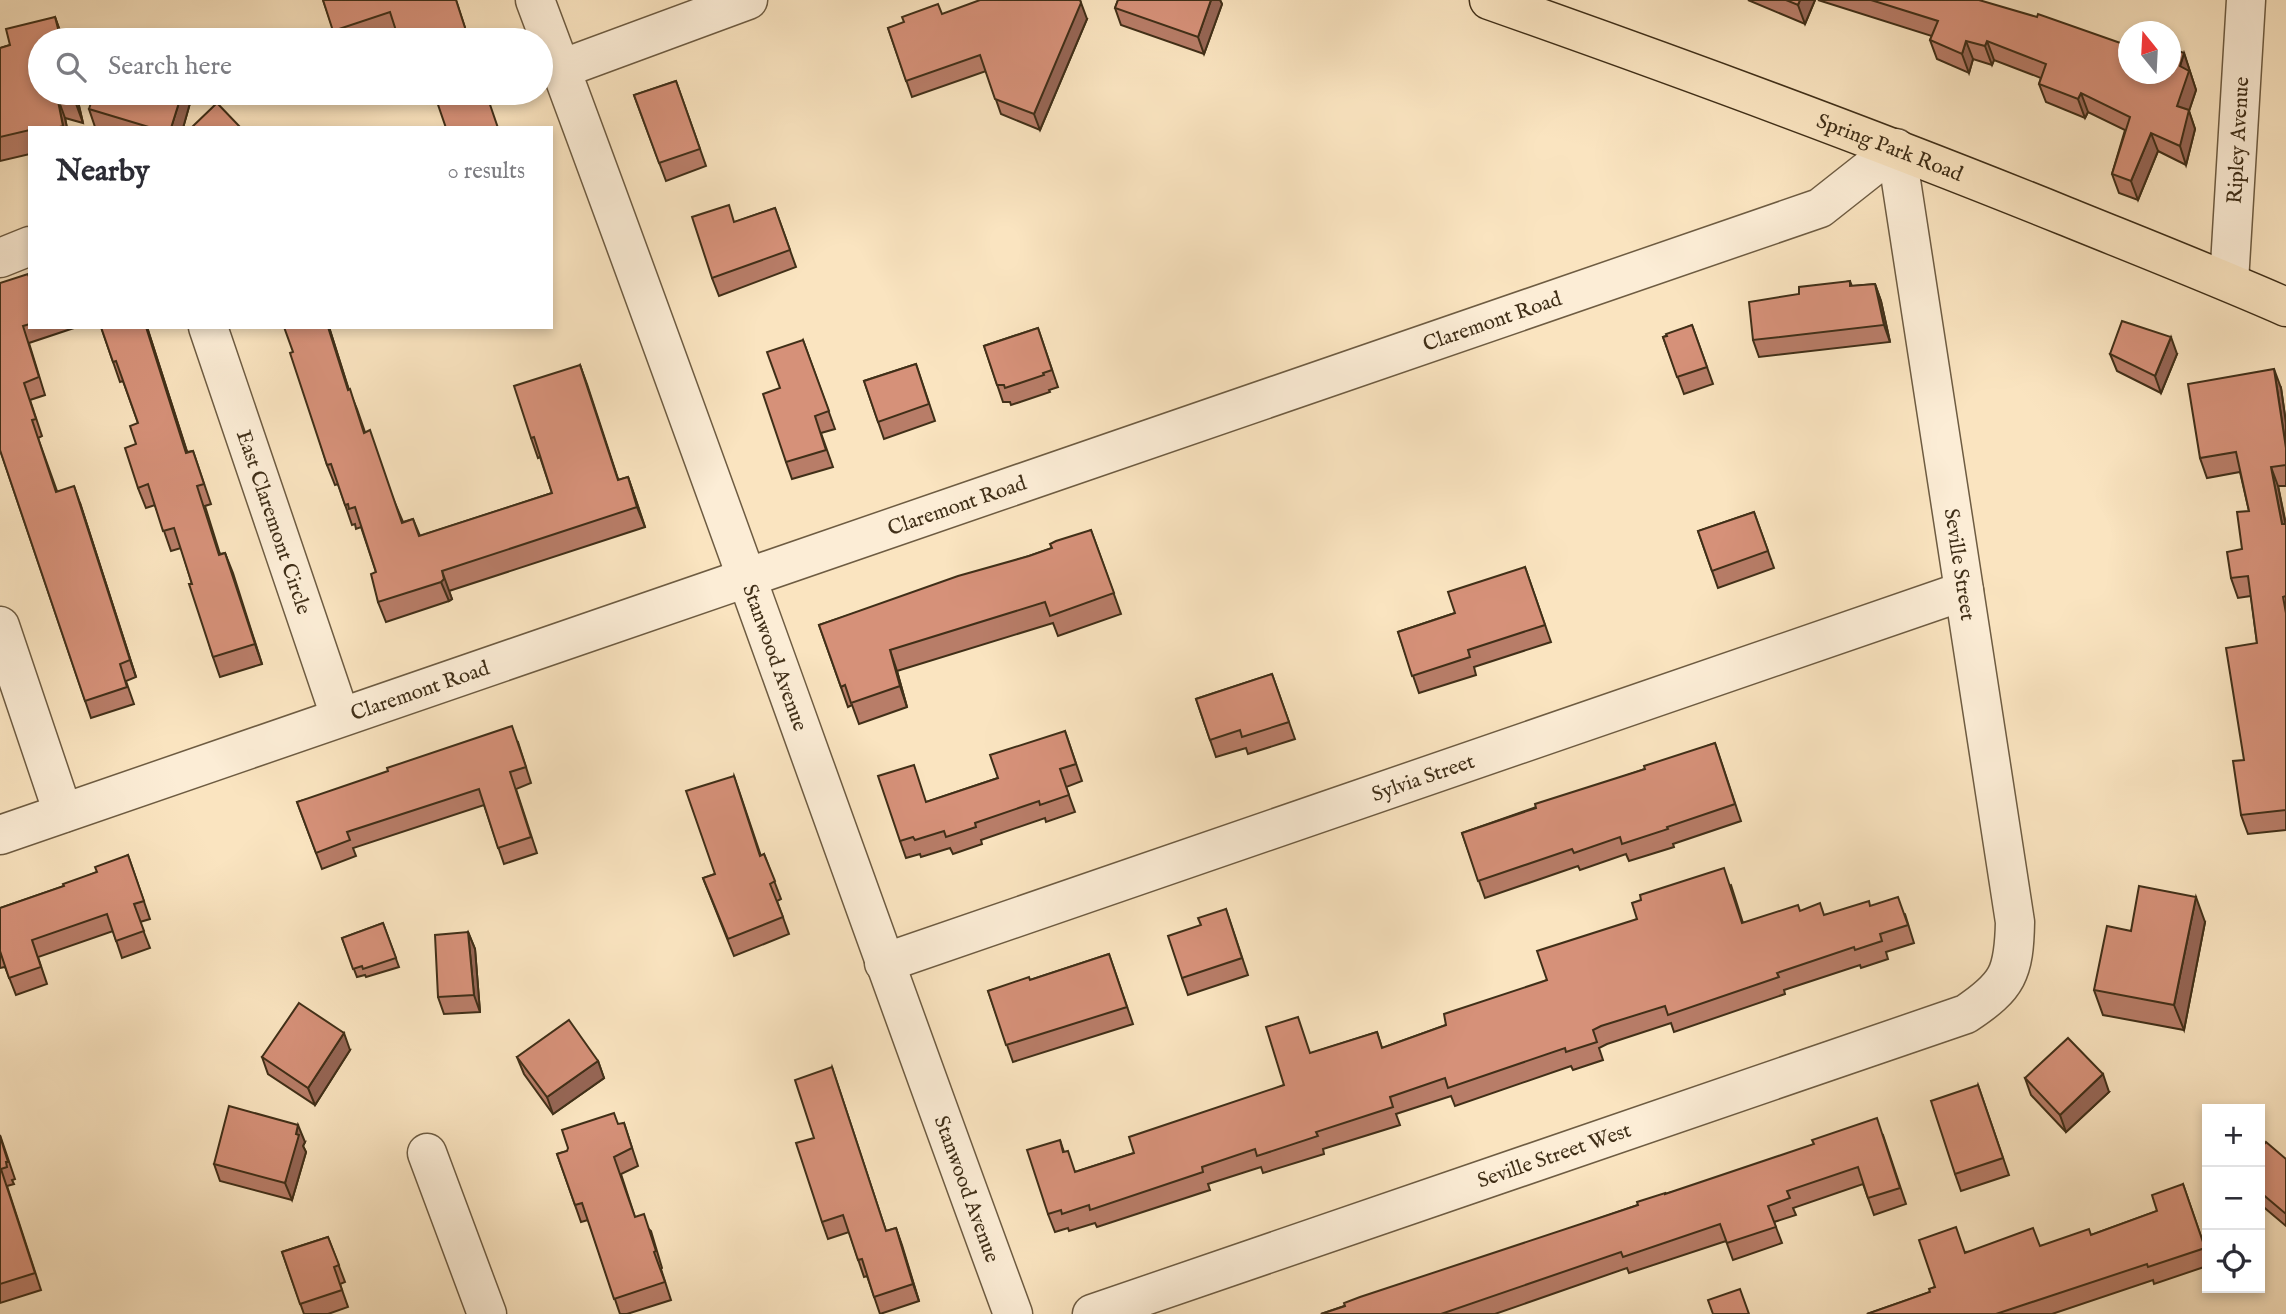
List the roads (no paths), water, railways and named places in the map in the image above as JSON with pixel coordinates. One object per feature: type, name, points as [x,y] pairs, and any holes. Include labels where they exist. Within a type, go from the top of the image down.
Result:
[{"type":"main road","name":"Spring Park Road","points":[[1489,0],[1669,63],[1896,148],[2286,307]]},
{"type":"street","name":"Stanwood Avenue","points":[[535,0],[546,28]]},
{"type":"street","points":[[561,69],[748,0]]},
{"type":"street","name":"Ripley Avenue","points":[[2229,282],[2246,0]]},
{"type":"street","name":"Stanwood Avenue","points":[[553,48],[1013,1314]]},
{"type":"street","name":"Claremont Road","points":[[0,835],[1820,208],[1896,148]]},
{"type":"street","name":"Seville Street","points":[[1896,148],[2015,922],[2014,952],[2006,980]]},
{"type":"street","points":[[0,258],[28,247]]},
{"type":"street","name":"East Claremont Circle","points":[[209,329],[340,716]]},
{"type":"street","name":"Sylvia Street","points":[[884,963],[1964,591]]},
{"type":"street","points":[[0,626],[63,813]]},
{"type":"street","name":"Seville Street West","points":[[1093,1314],[1966,1014],[1988,999],[2006,980]]},
{"type":"street","points":[[427,1153],[486,1314]]}]
